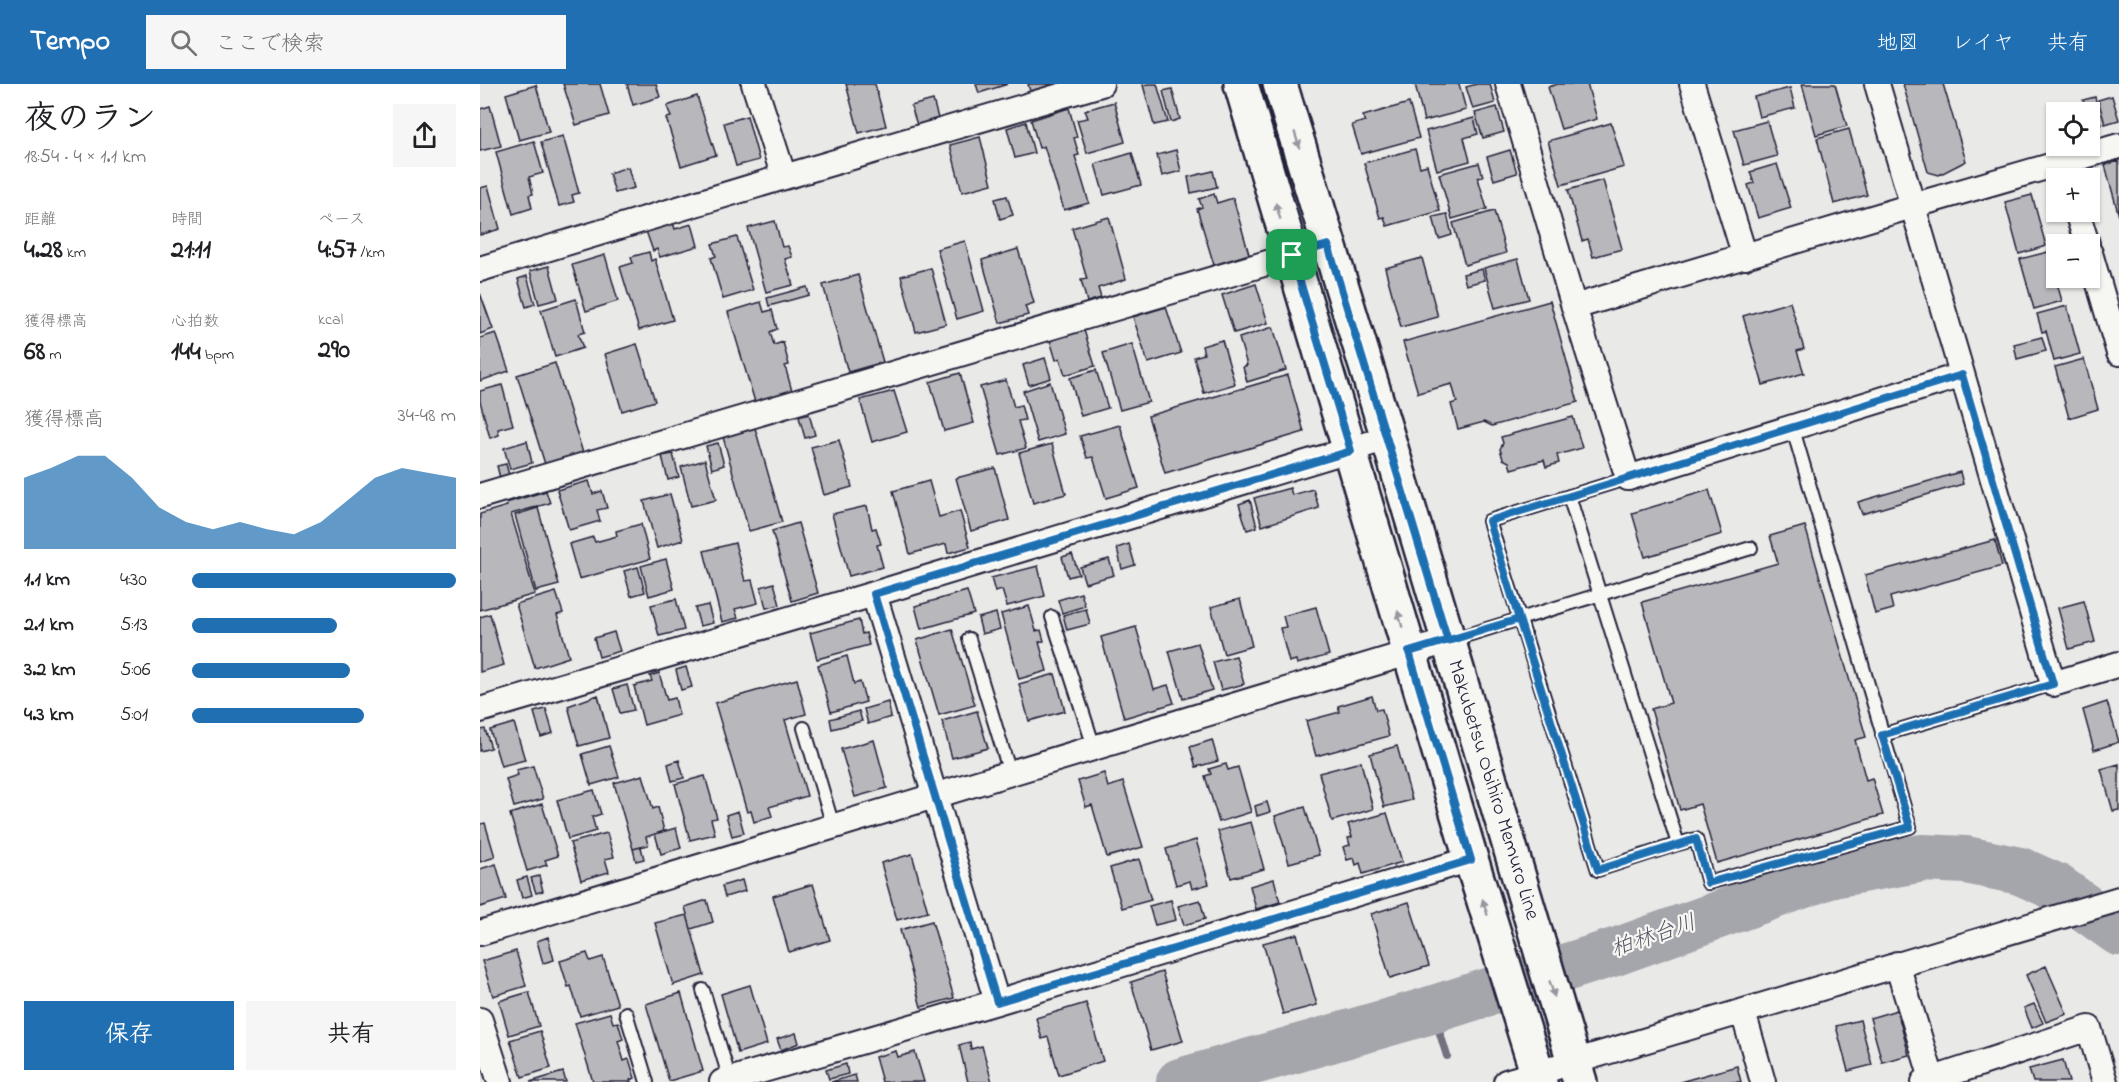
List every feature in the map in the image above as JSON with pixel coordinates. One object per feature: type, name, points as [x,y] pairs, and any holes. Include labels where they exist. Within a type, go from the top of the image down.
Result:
[{"type":"main road","name":"Makubetsu Obihiro Memuro Line","points":[[1241,84],[1471,860],[1539,1077]]},
{"type":"main road","name":"Makubetsu Obihiro Memuro Line","points":[[1280,84],[1577,1072]]},
{"type":"street","points":[[754,84],[784,177]]},
{"type":"street","points":[[480,269],[1101,84]]},
{"type":"street","points":[[1508,84],[1574,307],[1628,478],[1962,375]]},
{"type":"street","points":[[1692,84],[1745,257]]},
{"type":"street","points":[[1877,84],[2053,684],[2119,664]]},
{"type":"street","points":[[2070,168],[2119,146]]},
{"type":"street","points":[[1574,307],[1912,206],[2046,174]]},
{"type":"street","points":[[480,496],[1328,245]]},
{"type":"street","points":[[2100,287],[2119,352]]},
{"type":"street","points":[[480,710],[874,594],[1388,438]]},
{"type":"street","points":[[874,594],[997,1002]]},
{"type":"street","points":[[480,933],[1448,641]]},
{"type":"street","points":[[726,1081],[1471,860]]},
{"type":"street","points":[[1506,1082],[1577,1072],[1743,1012],[2119,899]]},
{"type":"street","points":[[1897,964],[1930,1081],[2089,1028],[2105,1082]]},
{"type":"street","points":[[1743,1012],[1763,1082]]},
{"type":"street","points":[[480,1020],[500,1082]]},
{"type":"lane","points":[[1628,478],[1489,521],[1598,870],[1696,839],[1708,883],[1910,827],[1792,426]]},
{"type":"lane","points":[[1569,496],[1678,844]]},
{"type":"lane","points":[[1448,641],[1751,548]]},
{"type":"lane","points":[[1052,617],[1094,747]]},
{"type":"lane","points":[[969,639],[1010,773]]},
{"type":"lane","points":[[1882,735],[2053,684]]},
{"type":"lane","points":[[804,728],[833,826]]},
{"type":"lane","points":[[703,990],[726,1081]]},
{"type":"lane","points":[[626,1013],[647,1082]]},
{"type":"building","points":[[563,84],[600,84],[609,115],[576,125]]},
{"type":"building","points":[[627,84],[656,84],[660,97],[633,105]]},
{"type":"building","points":[[846,84],[875,84],[886,126],[859,133]]},
{"type":"building","points":[[976,84],[1008,84],[979,93]]},
{"type":"building","points":[[1028,84],[1056,84],[1030,91]]},
{"type":"building","points":[[1157,84],[1168,122],[1154,125],[1143,85]]},
{"type":"building","points":[[1415,84],[1459,84],[1466,110],[1424,121]]},
{"type":"building","points":[[1490,84],[1495,103],[1473,109],[1466,87]]},
{"type":"building","points":[[1558,84],[1587,84],[1597,119],[1561,129],[1548,87]]},
{"type":"building","points":[[1802,84],[1835,84],[1847,126],[1816,135]]},
{"type":"building","points":[[1903,84],[1943,84],[1966,161],[1939,175],[1928,172]]},
{"type":"building","points":[[536,85],[549,132],[519,140],[506,94]]},
{"type":"building","points":[[1790,88],[1795,108],[1759,117],[1754,97]]},
{"type":"building","points":[[1172,89],[1180,119],[1171,122],[1163,91]]},
{"type":"building","points":[[697,96],[716,155],[681,166],[666,118],[671,117],[667,106]]},
{"type":"building","points":[[2112,96],[2119,120],[2105,124],[2098,100]]},
{"type":"building","points":[[2095,97],[2096,102],[2084,102],[2083,100]]},
{"type":"building","points":[[933,100],[939,122],[918,128],[911,106]]},
{"type":"building","points":[[1114,102],[1125,142],[1087,153],[1077,120],[1088,118],[1085,110]]},
{"type":"building","points":[[1409,103],[1419,138],[1361,154],[1352,125],[1365,121],[1363,116]]},
{"type":"building","points":[[490,106],[501,146],[480,151],[480,109]]},
{"type":"building","points":[[1497,107],[1504,132],[1483,138],[1475,113]]},
{"type":"building","points":[[1069,108],[1077,137],[1074,138],[1079,155],[1075,156],[1089,203],[1064,210],[1044,146],[1039,148],[1031,120]]},
{"type":"building","points":[[747,116],[759,160],[736,166],[724,123]]},
{"type":"building","points":[[1474,118],[1478,134],[1464,138],[1470,161],[1437,170],[1426,131]]},
{"type":"building","points":[[1767,121],[1777,156],[1744,165],[1734,130]]},
{"type":"building","points":[[1026,122],[1034,153],[1015,158],[1007,128]]},
{"type":"building","points":[[1611,123],[1624,167],[1561,185],[1548,141]]},
{"type":"building","points":[[1849,129],[1867,195],[1834,204],[1817,138]]},
{"type":"building","points":[[563,136],[579,193],[572,195],[574,202],[559,206],[541,142]]},
{"type":"building","points":[[980,137],[992,184],[962,192],[950,145]]},
{"type":"building","points":[[534,141],[543,173],[529,177],[533,194],[529,195],[532,208],[513,214],[496,152]]},
{"type":"building","points":[[1415,149],[1420,167],[1427,165],[1440,211],[1387,226],[1384,217],[1380,218],[1364,163]]},
{"type":"building","points":[[1176,150],[1181,171],[1162,176],[1157,155]]},
{"type":"building","points":[[1510,150],[1517,173],[1494,180],[1487,157]]},
{"type":"building","points":[[1132,153],[1141,185],[1104,195],[1095,164]]},
{"type":"building","points":[[2119,161],[2119,216],[2105,165]]},
{"type":"building","points":[[1479,163],[1483,176],[1478,178],[1487,209],[1452,219],[1439,174]]},
{"type":"building","points":[[1777,164],[1791,208],[1758,218],[1748,185],[1754,183],[1750,172]]},
{"type":"building","points":[[628,167],[634,188],[615,193],[609,173]]},
{"type":"building","points":[[1213,171],[1217,187],[1191,193],[1188,177]]},
{"type":"building","points":[[1603,180],[1622,249],[1593,257],[1588,239],[1582,241],[1568,190]]},
{"type":"building","points":[[488,186],[500,229],[480,235],[480,188]]},
{"type":"building","points":[[1214,194],[1217,203],[1233,198],[1249,254],[1214,265],[1197,209],[1202,207],[1199,199]]},
{"type":"building","points":[[2032,195],[2046,246],[2019,254],[2005,202]]},
{"type":"building","points":[[1007,196],[1013,215],[1000,219],[995,199]]},
{"type":"building","points":[[1494,211],[1506,253],[1465,265],[1453,223]]},
{"type":"building","points":[[1447,214],[1452,235],[1439,239],[1433,217]]},
{"type":"building","points":[[1109,217],[1126,279],[1098,288],[1101,298],[1087,302],[1081,280],[1087,279],[1072,228]]},
{"type":"building","points":[[775,221],[782,247],[788,246],[792,257],[785,259],[793,285],[766,292],[748,228]]},
{"type":"building","points":[[673,223],[675,229],[692,224],[698,246],[660,257],[657,249],[653,251],[646,231]]},
{"type":"building","points":[[737,237],[753,290],[723,299],[711,258],[716,256],[712,244]]},
{"type":"building","points":[[965,241],[984,311],[957,319],[937,249]]},
{"type":"building","points":[[1018,249],[1034,303],[1025,306],[1028,315],[1000,323],[982,260]]},
{"type":"building","points":[[649,252],[651,261],[655,259],[673,320],[639,330],[620,267],[633,263],[631,257]]},
{"type":"building","points":[[2046,252],[2046,288],[2058,288],[2062,301],[2034,309],[2020,259]]},
{"type":"building","points":[[605,255],[618,301],[586,311],[572,265]]},
{"type":"building","points":[[1422,258],[1438,317],[1401,327],[1385,268]]},
{"type":"building","points":[[1518,259],[1529,299],[1495,308],[1484,268]]},
{"type":"building","points":[[549,266],[558,299],[539,304],[530,271]]},
{"type":"building","points":[[931,268],[946,324],[916,332],[901,276]]},
{"type":"building","points":[[1482,269],[1485,280],[1466,285],[1463,274]]},
{"type":"building","points":[[858,275],[883,362],[848,372],[823,285]]},
{"type":"building","points":[[527,276],[535,304],[526,307],[518,279]]},
{"type":"building","points":[[1256,284],[1268,323],[1234,333],[1222,295]]},
{"type":"building","points":[[807,287],[809,295],[769,306],[767,298]]},
{"type":"building","points":[[480,293],[493,329],[480,334]]},
{"type":"building","points":[[576,299],[585,332],[578,334],[583,348],[555,357],[541,310]]},
{"type":"building","points":[[1550,301],[1578,402],[1492,426],[1484,422],[1458,429],[1451,404],[1457,402],[1452,384],[1418,393],[1403,342]]},
{"type":"building","points":[[761,302],[764,312],[772,310],[777,329],[770,332],[774,345],[783,342],[789,365],[785,366],[792,391],[755,402],[728,312]]},
{"type":"building","points":[[1790,302],[1804,349],[1797,351],[1804,373],[1763,385],[1743,316]]},
{"type":"building","points":[[2067,306],[2080,354],[2054,361],[2046,331],[2042,332],[2037,314]]},
{"type":"building","points":[[1166,307],[1181,353],[1148,363],[1133,317]]},
{"type":"building","points":[[1273,327],[1286,370],[1247,382],[1243,367],[1247,365],[1239,338]]},
{"type":"building","points":[[1084,330],[1095,366],[1065,375],[1060,358],[1056,360],[1050,340]]},
{"type":"building","points":[[496,333],[509,371],[480,381],[480,338]]},
{"type":"building","points":[[2042,337],[2046,351],[2017,359],[2014,344]]},
{"type":"building","points":[[1222,340],[1235,384],[1204,393],[1194,357],[1204,354],[1202,346]]},
{"type":"building","points":[[637,344],[655,401],[622,411],[605,354]]},
{"type":"building","points":[[1132,344],[1149,402],[1120,410],[1103,353]]},
{"type":"building","points":[[1045,358],[1051,378],[1029,385],[1023,365]]},
{"type":"building","points":[[2084,359],[2098,409],[2069,418],[2055,367]]},
{"type":"building","points":[[555,363],[583,453],[545,464],[517,375]]},
{"type":"building","points":[[1096,370],[1108,408],[1081,416],[1070,378]]},
{"type":"building","points":[[960,373],[974,423],[944,431],[930,382]]},
{"type":"building","points":[[1288,375],[1304,432],[1165,473],[1148,416]]},
{"type":"building","points":[[1006,380],[1014,407],[1021,405],[1025,420],[1018,421],[1026,448],[1000,455],[980,387]]},
{"type":"building","points":[[1050,382],[1065,434],[1038,442],[1023,391]]},
{"type":"building","points":[[502,385],[513,425],[498,429],[499,435],[490,438],[480,401],[480,391]]},
{"type":"building","points":[[894,391],[907,432],[872,442],[860,400]]},
{"type":"building","points":[[809,414],[815,435],[805,438],[799,417]]},
{"type":"building","points":[[1573,417],[1582,448],[1557,455],[1559,463],[1546,467],[1544,460],[1511,469],[1509,462],[1503,459],[1500,449],[1503,443],[1501,437]]},
{"type":"building","points":[[1120,425],[1139,488],[1106,498],[1093,457],[1087,458],[1080,436]]},
{"type":"building","points":[[755,428],[782,522],[749,531],[723,437]]},
{"type":"building","points":[[839,440],[852,487],[824,495],[811,447]]},
{"type":"building","points":[[527,441],[532,463],[510,469],[504,448]]},
{"type":"building","points":[[718,443],[724,465],[712,469],[706,446]]},
{"type":"building","points":[[1052,444],[1066,494],[1033,503],[1019,453]]},
{"type":"building","points":[[673,454],[679,477],[668,480],[662,456]]},
{"type":"building","points":[[705,460],[716,500],[691,506],[681,467]]},
{"type":"building","points":[[506,464],[509,475],[500,478],[497,466]]},
{"type":"building","points":[[995,468],[1009,520],[971,531],[956,478]]},
{"type":"building","points":[[1960,472],[1963,484],[1862,514],[1858,502]]},
{"type":"building","points":[[589,481],[593,494],[602,491],[607,508],[597,510],[600,521],[569,530],[557,490]]},
{"type":"building","points":[[929,481],[939,517],[960,511],[970,547],[948,553],[946,544],[910,554],[893,491]]},
{"type":"building","points":[[1290,488],[1292,495],[1313,489],[1319,508],[1262,526],[1254,498]]},
{"type":"building","points":[[1709,490],[1722,534],[1645,557],[1632,513]]},
{"type":"building","points":[[546,491],[550,503],[511,514],[535,594],[480,610],[480,514],[507,506],[506,503]]},
{"type":"building","points":[[670,494],[683,540],[657,548],[644,501]]},
{"type":"building","points":[[1250,500],[1257,527],[1247,530],[1239,504]]},
{"type":"building","points":[[867,506],[872,529],[876,528],[881,544],[877,545],[883,567],[849,576],[832,514]]},
{"type":"building","points":[[538,508],[559,585],[536,591],[515,515]]},
{"type":"building","points":[[798,523],[818,593],[792,601],[772,531]]},
{"type":"building","points":[[641,524],[650,559],[579,579],[569,544],[593,537],[595,542],[617,536],[616,531]]},
{"type":"building","points":[[1805,526],[1866,737],[1855,740],[1866,780],[1872,778],[1883,815],[1717,863],[1700,804],[1680,810],[1651,709],[1671,703],[1642,602],[1778,563],[1770,536]]},
{"type":"building","points":[[1995,540],[2002,566],[1890,597],[1893,609],[1875,614],[1865,575]]},
{"type":"building","points":[[735,543],[745,581],[752,580],[758,603],[735,609],[738,618],[722,622],[704,551]]},
{"type":"building","points":[[1129,544],[1135,565],[1122,569],[1117,548]]},
{"type":"building","points":[[1072,554],[1079,574],[1068,577],[1062,557]]},
{"type":"building","points":[[666,559],[674,589],[649,596],[641,566]]},
{"type":"building","points":[[1109,559],[1114,575],[1085,583],[1080,567]]},
{"type":"building","points":[[1038,566],[1045,596],[1007,606],[1002,590],[995,592],[991,578]]},
{"type":"building","points":[[638,567],[645,592],[631,596],[624,571]]},
{"type":"building","points":[[774,583],[780,605],[766,608],[761,587]]},
{"type":"building","points":[[967,591],[974,614],[921,629],[915,606]]},
{"type":"building","points":[[556,592],[563,613],[557,615],[569,657],[535,668],[516,604]]},
{"type":"building","points":[[1081,593],[1085,606],[1062,613],[1058,600]]},
{"type":"building","points":[[676,599],[684,630],[659,636],[651,605]]},
{"type":"building","points":[[1240,599],[1252,646],[1224,654],[1211,607]]},
{"type":"building","points":[[2084,601],[2095,642],[2069,649],[2058,608]]},
{"type":"building","points":[[708,605],[713,623],[700,626],[695,608]]},
{"type":"building","points":[[1029,606],[1036,631],[1041,630],[1044,641],[1039,642],[1047,671],[1019,679],[1001,614]]},
{"type":"building","points":[[1316,607],[1329,655],[1297,664],[1296,660],[1289,662],[1280,628],[1286,627],[1283,616]]},
{"type":"building","points":[[1086,609],[1090,624],[1067,630],[1063,615]]},
{"type":"building","points":[[996,613],[1000,629],[982,634],[978,618]]},
{"type":"building","points":[[490,614],[504,665],[480,672],[480,617]]},
{"type":"building","points":[[859,620],[862,634],[866,633],[869,645],[817,659],[810,633]]},
{"type":"building","points":[[1136,627],[1154,689],[1168,685],[1174,703],[1124,718],[1101,637]]},
{"type":"building","points":[[952,629],[975,705],[939,715],[917,640]]},
{"type":"building","points":[[614,632],[620,651],[599,657],[594,638]]},
{"type":"building","points":[[1198,643],[1212,690],[1183,699],[1169,651]]},
{"type":"building","points":[[847,656],[854,684],[860,682],[866,702],[831,712],[818,665]]},
{"type":"building","points":[[1236,656],[1244,684],[1221,690],[1213,662]]},
{"type":"building","points":[[686,667],[692,687],[681,690],[676,670]]},
{"type":"building","points":[[659,673],[667,700],[675,698],[679,715],[644,725],[634,686],[652,681],[650,676]]},
{"type":"building","points":[[1055,674],[1065,711],[1029,721],[1019,684]]},
{"type":"building","points":[[797,679],[806,714],[785,720],[807,796],[769,807],[772,816],[754,822],[751,811],[747,812],[715,703]]},
{"type":"building","points":[[627,685],[634,710],[620,713],[613,689]]},
{"type":"building","points":[[598,695],[609,738],[579,746],[568,706]]},
{"type":"building","points":[[1372,696],[1376,710],[1382,709],[1389,736],[1316,756],[1306,721],[1340,712],[1338,706]]},
{"type":"building","points":[[888,702],[891,717],[868,724],[864,709]]},
{"type":"building","points":[[2107,702],[2119,742],[2094,750],[2083,710]]},
{"type":"building","points":[[546,709],[553,733],[541,737],[534,712]]},
{"type":"building","points":[[859,711],[862,721],[832,729],[830,719]]},
{"type":"building","points":[[977,711],[988,748],[952,758],[942,721]]},
{"type":"building","points":[[514,723],[525,760],[501,766],[490,730]]},
{"type":"building","points":[[485,729],[491,748],[480,751],[480,730]]},
{"type":"building","points":[[874,740],[887,788],[855,797],[841,749]]},
{"type":"building","points":[[1212,740],[1218,761],[1196,767],[1190,747]]},
{"type":"building","points":[[609,746],[619,777],[591,785],[582,754]]},
{"type":"building","points":[[1397,746],[1412,800],[1384,807],[1370,754]]},
{"type":"building","points":[[679,760],[684,778],[672,781],[668,764]]},
{"type":"building","points":[[1361,762],[1373,809],[1332,821],[1319,773]]},
{"type":"building","points":[[1226,764],[1228,770],[1238,767],[1251,812],[1219,822],[1205,776],[1211,774],[1209,769]]},
{"type":"building","points":[[2119,764],[2119,810],[2113,811],[2101,769]]},
{"type":"building","points":[[533,766],[543,799],[514,807],[506,779],[518,775],[516,770]]},
{"type":"building","points":[[1104,773],[1108,787],[1123,782],[1143,847],[1107,857],[1092,805],[1086,807],[1078,781]]},
{"type":"building","points":[[643,775],[653,809],[658,807],[664,831],[646,837],[648,845],[633,849],[614,783]]},
{"type":"building","points":[[705,776],[717,818],[711,819],[715,834],[690,840],[675,784]]},
{"type":"building","points":[[594,790],[601,814],[592,817],[596,831],[568,839],[557,800]]},
{"type":"building","points":[[1267,802],[1270,812],[1257,816],[1255,806]]},
{"type":"building","points":[[542,804],[558,856],[545,860],[547,865],[527,871],[510,814]]},
{"type":"building","points":[[1305,807],[1319,855],[1289,863],[1275,816]]},
{"type":"building","points":[[738,811],[744,833],[732,836],[726,815]]},
{"type":"building","points":[[1387,813],[1402,862],[1363,874],[1360,863],[1356,865],[1354,858],[1347,860],[1343,847],[1350,845],[1348,838],[1352,837],[1348,824]]},
{"type":"building","points":[[1251,822],[1264,869],[1231,878],[1218,831]]},
{"type":"building","points":[[485,823],[495,857],[480,862],[480,824]]},
{"type":"building","points":[[676,828],[681,848],[661,854],[655,834]]},
{"type":"building","points":[[607,833],[614,857],[605,859],[609,872],[581,880],[570,843]]},
{"type":"building","points":[[1196,840],[1209,884],[1192,889],[1190,881],[1176,885],[1166,849]]},
{"type":"building","points":[[641,847],[644,859],[636,861],[633,849]]},
{"type":"building","points":[[912,854],[928,912],[897,920],[881,863]]},
{"type":"building","points":[[1139,859],[1151,900],[1122,908],[1110,868]]},
{"type":"building","points":[[496,864],[506,899],[480,907],[480,869]]},
{"type":"building","points":[[539,876],[543,891],[536,893],[531,878]]},
{"type":"building","points":[[527,877],[532,895],[522,898],[517,880]]},
{"type":"building","points":[[1274,879],[1280,902],[1256,909],[1250,886]]},
{"type":"building","points":[[742,880],[745,891],[725,897],[722,886]]},
{"type":"building","points":[[813,884],[830,940],[789,952],[773,896]]},
{"type":"building","points":[[707,900],[713,922],[691,929],[685,907]]},
{"type":"building","points":[[1171,900],[1176,920],[1155,925],[1149,906]]},
{"type":"building","points":[[1200,900],[1205,919],[1184,925],[1178,906]]},
{"type":"building","points":[[1409,902],[1429,966],[1390,978],[1371,914]]},
{"type":"building","points":[[687,915],[704,975],[673,985],[655,923]]},
{"type":"building","points":[[932,921],[954,998],[921,1007],[900,930]]},
{"type":"building","points":[[1297,934],[1317,1005],[1283,1014],[1263,943]]},
{"type":"building","points":[[548,937],[554,960],[543,963],[537,941]]},
{"type":"building","points":[[516,951],[526,986],[493,996],[482,961]]},
{"type":"building","points":[[587,953],[590,961],[603,957],[618,1005],[580,1016],[560,961]]},
{"type":"building","points":[[2046,966],[2067,1014],[2046,1022],[2026,975]]},
{"type":"building","points":[[1162,972],[1183,1041],[1151,1050],[1131,982]]},
{"type":"building","points":[[750,985],[767,1044],[738,1053],[721,994]]},
{"type":"building","points":[[529,992],[539,1026],[509,1035],[499,1001]]},
{"type":"building","points":[[681,993],[703,1071],[669,1081],[646,1004]]},
{"type":"building","points":[[1086,1003],[1103,1061],[1059,1075],[1048,1037],[1042,1039],[1036,1018]]},
{"type":"building","points":[[2034,1004],[2043,1023],[2032,1028],[2024,1008]]},
{"type":"building","points":[[1897,1010],[1909,1055],[1882,1062],[1870,1018]]},
{"type":"building","points":[[610,1013],[613,1023],[618,1022],[623,1039],[618,1041],[624,1061],[629,1059],[635,1078],[630,1080],[631,1082],[593,1082],[575,1023]]},
{"type":"building","points":[[1860,1020],[1872,1065],[1848,1071],[1836,1026]]},
{"type":"building","points":[[540,1031],[551,1068],[522,1077],[510,1040]]},
{"type":"building","points":[[796,1033],[799,1043],[781,1050],[777,1039]]},
{"type":"building","points":[[970,1042],[971,1049],[982,1046],[992,1082],[968,1082],[959,1045]]},
{"type":"building","points":[[896,1051],[898,1057],[915,1052],[924,1082],[882,1082],[875,1057]]},
{"type":"building","points":[[2063,1060],[2069,1082],[2033,1082],[2029,1069]]},
{"type":"building","points":[[846,1064],[848,1074],[829,1079],[826,1070]]},
{"type":"building","points":[[1737,1066],[1741,1082],[1680,1082]]},
{"type":"building","points":[[563,1072],[566,1082],[530,1082]]},
{"type":"building","points":[[855,1075],[857,1082],[831,1082]]},
{"type":"waterway","name":"柏林台川","points":[[1180,1082],[1428,1011],[1618,951],[1832,874],[1923,858],[1966,860],[2020,871],[2056,887],[2119,932]]},
{"type":"waterway","points":[[1428,1011],[1438,1027],[1447,1056]]},
{"type":"route","points":[[1292,255],[1328,245],[1448,641],[1519,619],[1598,870],[1696,839],[1708,883],[1910,827],[1882,735],[2053,684],[1962,375],[1792,426],[1489,521],[1519,619],[1448,641],[1409,652],[1471,860],[997,1002],[874,594],[1351,451],[1292,255]]}]
